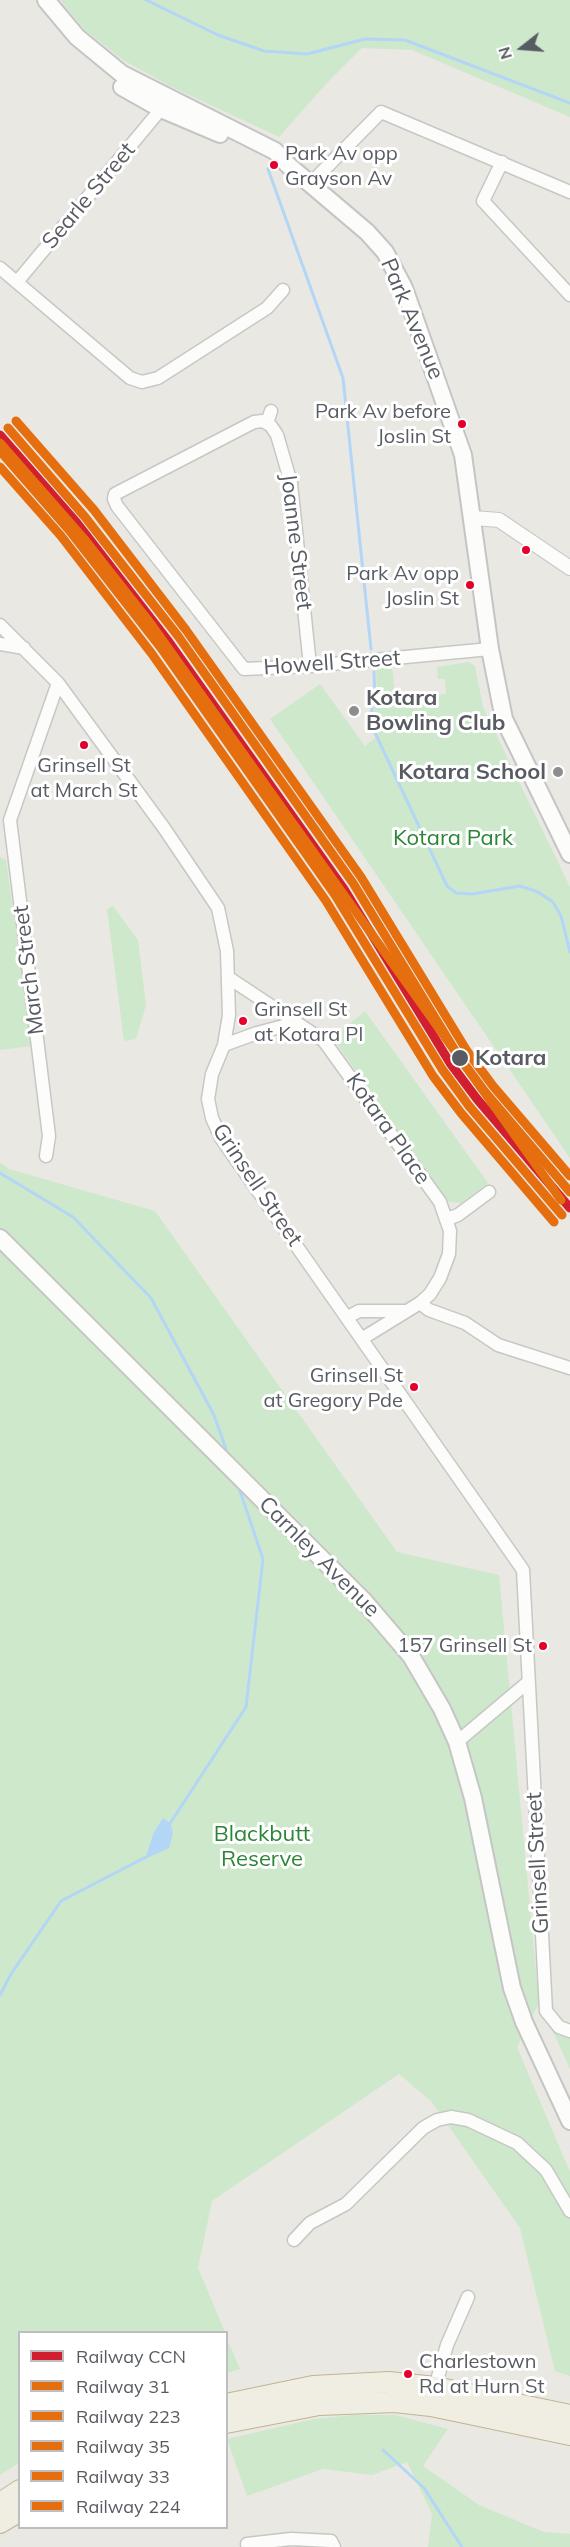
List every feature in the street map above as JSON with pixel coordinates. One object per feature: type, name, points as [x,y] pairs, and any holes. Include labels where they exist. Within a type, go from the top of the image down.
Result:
[{"type":"highway","points":[[228,2404],[313,2386],[352,2382],[389,2382],[570,2435]]},
{"type":"highway","points":[[228,2423],[319,2405],[395,2402],[433,2396],[570,2415]]},
{"type":"highway","points":[[0,2503],[18,2491]]},
{"type":"highway","points":[[0,2523],[18,2512]]},
{"type":"main road","name":"Park Avenue","points":[[35,0],[61,35],[92,65],[113,81],[161,110],[288,165]]},
{"type":"main road","name":"Park Avenue","points":[[46,0],[77,37],[112,67],[136,83],[225,124],[275,151],[288,165],[367,231],[385,252],[404,288],[459,439],[467,471],[490,649],[504,719],[570,854]]},
{"type":"main road","points":[[112,67],[123,80],[156,99],[161,110],[172,108],[210,123],[225,124]]},
{"type":"main road","name":"Carnley Avenue","points":[[0,1238],[390,1629],[428,1683],[458,1742],[473,1798],[512,1988],[524,2022],[570,2121]]},
{"type":"street","name":"Searle Street","points":[[16,282],[161,110]]},
{"type":"street","points":[[310,184],[381,112],[570,192]]},
{"type":"street","points":[[502,162],[483,201],[570,296]]},
{"type":"street","points":[[0,268],[130,378],[142,382],[158,378],[267,308],[283,290]]},
{"type":"street","name":"Joanne Street","points":[[114,499],[118,490],[254,422],[269,417],[290,475],[310,666]]},
{"type":"street","name":"Howell Street","points":[[114,499],[117,506],[244,669],[310,666],[490,649]]},
{"type":"street","points":[[473,518],[498,520],[570,568]]},
{"type":"street","name":"Grinsell Street","points":[[0,625],[58,684],[164,828],[218,908],[227,951],[230,1015],[224,1045],[212,1074],[209,1089],[210,1111],[215,1127],[523,1570],[527,1683],[546,2011],[559,2026],[570,2031]]},
{"type":"street","points":[[0,644],[24,648]]},
{"type":"street","name":"March Street","points":[[46,1156],[49,1136],[10,820],[58,684]]},
{"type":"street","name":"Kotara Place","points":[[229,978],[295,1023],[317,1035],[334,1052],[440,1202],[447,1219],[451,1240],[445,1268],[435,1286],[420,1303]]},
{"type":"street","points":[[224,1045],[295,1023]]},
{"type":"street","points":[[447,1219],[458,1215],[489,1192]]},
{"type":"street","points":[[363,1338],[420,1303],[429,1310],[465,1323],[498,1345],[570,1368]]},
{"type":"street","points":[[348,1317],[359,1311],[406,1311]]},
{"type":"street","points":[[458,1742],[527,1683]]},
{"type":"street","points":[[294,2240],[310,2223],[346,2204],[423,2128],[437,2120],[451,2116],[468,2120],[517,2143],[546,2170],[570,2211]]},
{"type":"street","points":[[433,2396],[447,2345],[468,2297]]},
{"type":"street","points":[[247,2544],[291,2539],[332,2541],[334,2547]]},
{"type":"green space","points":[[60,0],[570,0],[570,117],[412,50],[362,48],[279,137],[170,86],[123,60],[85,30]]},
{"type":"green space","name":"Kotara Park","points":[[469,662],[475,666],[483,707],[570,887],[570,1158],[270,719],[320,684],[365,746],[376,737],[371,720],[377,699],[376,669],[392,667],[396,700],[446,694],[445,679],[438,679],[437,667]]},
{"type":"green space","points":[[0,857],[6,860],[32,1046],[0,1050]]},
{"type":"green space","points":[[113,906],[138,940],[146,1005],[136,1039],[124,1041],[107,909]]},
{"type":"green space","points":[[365,1011],[488,1183],[461,1203],[449,1202],[336,1043],[337,1034]]},
{"type":"green space","name":"Blackbutt Reserve","points":[[0,1162],[9,1169],[155,1211],[397,1552],[499,1575],[539,2003],[517,2047],[570,2172],[570,2376],[555,2371],[520,2228],[431,2101],[399,2074],[212,2201],[198,2268],[225,2331],[18,2331],[18,2464],[0,2475]]},
{"type":"green space","points":[[547,2019],[570,2035],[570,2069]]},
{"type":"green space","points":[[228,2342],[240,2369],[228,2373]]},
{"type":"green space","points":[[353,2415],[396,2415],[448,2429],[423,2466],[479,2505],[544,2532],[570,2534],[570,2547],[428,2547],[432,2514],[407,2462],[372,2475],[323,2469],[247,2496],[228,2439],[314,2419]]},
{"type":"water","points":[[163,1818],[170,1823],[173,1833],[169,1848],[145,1859],[154,1832]]},
{"type":"waterway","points":[[146,0],[218,35],[264,51],[307,54],[365,39],[405,40],[570,103]]},
{"type":"waterway","points":[[268,169],[343,378],[371,649]]},
{"type":"waterway","points":[[374,672],[375,699],[369,720],[447,886],[456,893],[472,894],[520,886],[538,892],[553,902],[561,916],[570,952]]},
{"type":"waterway","points":[[0,1173],[73,1217],[151,1298],[214,1415],[226,1449]]},
{"type":"waterway","points":[[169,1825],[246,1707],[263,1559],[240,1491]]},
{"type":"waterway","points":[[0,1995],[11,1974],[61,1901],[146,1857]]},
{"type":"waterway","points":[[383,2450],[424,2488],[462,2547]]},
{"type":"rail line","name":"33","points":[[16,421],[94,510],[186,630],[361,877],[467,1051],[493,1086],[570,1176]]},
{"type":"rail line","name":"223","points":[[8,428],[85,517],[178,636],[353,883],[459,1057],[485,1092],[570,1192]]},
{"type":"rail line","name":"CCN","points":[[0,435],[77,523],[169,642],[344,889],[450,1063],[477,1099],[570,1208]]},
{"type":"rail line","name":"224","points":[[0,443],[85,540],[151,624],[561,1200]]},
{"type":"rail line","name":"31","points":[[0,451],[69,530],[161,648],[335,895],[442,1069],[469,1106],[562,1215]]},
{"type":"rail line","name":"35","points":[[0,467],[61,536],[152,654],[326,901],[433,1076],[461,1113],[554,1222]]},
{"type":"place","name":"Park Av opp Grayson Av","points":[[274,165]]},
{"type":"place","name":"Park Av before Joslin St","points":[[462,424]]},
{"type":"place","name":"Park Av opp Joslin St","points":[[470,585]]},
{"type":"place","name":"Kotara Bowling Club","points":[[354,711]]},
{"type":"place","name":"Grinsell St at March St","points":[[84,745]]},
{"type":"place","name":"Kotara School","points":[[558,772]]},
{"type":"place","name":"Grinsell St at Kotara Pl","points":[[243,1021]]},
{"type":"place","name":"Kotara","points":[[460,1058]]},
{"type":"place","name":"Grinsell St at Gregory Pde","points":[[414,1387]]},
{"type":"place","name":"157 Grinsell St","points":[[543,1646]]},
{"type":"place","name":"Charlestown Rd at Hurn St","points":[[408,2374]]}]
